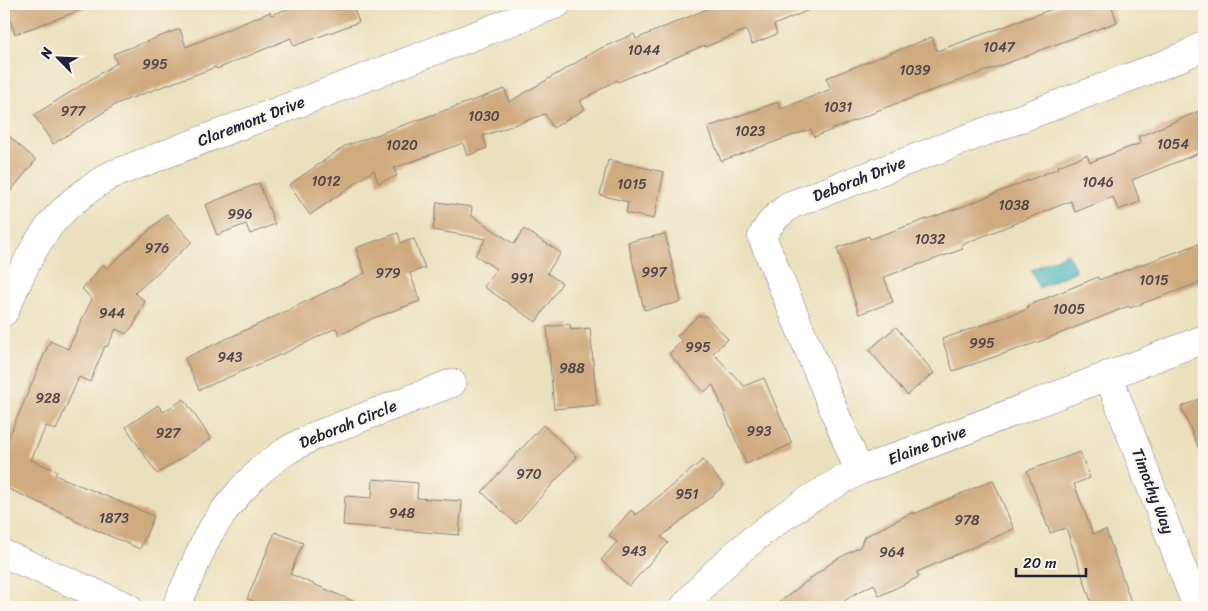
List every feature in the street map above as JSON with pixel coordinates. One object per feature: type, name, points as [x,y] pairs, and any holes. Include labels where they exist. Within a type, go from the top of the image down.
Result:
[{"type":"street","name":"Claremont Drive","points":[[4,312],[35,245],[50,224],[74,199],[111,176],[557,4]]},
{"type":"street","name":"Deborah Drive","points":[[858,471],[762,238],[768,225],[793,204],[1165,64],[1204,45]]},
{"type":"street","name":"Elaine Drive","points":[[684,607],[717,570],[749,542],[784,515],[820,491],[858,471],[1204,339]]},
{"type":"street","name":"Timothy Way","points":[[1108,375],[1197,607]]},
{"type":"street","name":"Deborah Circle","points":[[176,607],[208,535],[236,496],[262,469],[286,450],[314,436],[452,383]]},
{"type":"street","points":[[4,554],[128,607]]},
{"type":"water","points":[[1068,253],[1076,271],[1039,288],[1031,270]]},
{"type":"building","points":[[4,4],[92,4],[92,6],[15,34]]},
{"type":"building","points":[[302,4],[352,4],[359,22],[294,46],[291,38],[217,69],[216,67],[118,103],[53,144],[34,115],[117,63],[113,54],[180,29],[186,47],[270,12],[271,15]]},
{"type":"building","points":[[719,4],[823,4],[774,25],[777,34],[752,44],[746,30],[705,47],[705,45],[618,82],[617,80],[580,101],[585,109],[553,128],[545,114],[483,136],[487,148],[467,156],[463,143],[394,168],[397,176],[378,183],[374,170],[310,215],[289,185],[345,146],[505,89],[509,102],[601,48],[634,34],[636,39]]},
{"type":"building","points":[[1066,4],[1111,4],[1117,22],[876,111],[814,137],[811,129],[721,161],[708,127],[778,102],[781,109],[831,89],[826,78],[932,37],[937,51]]},
{"type":"building","points":[[1204,109],[1204,151],[1132,180],[1140,202],[1118,210],[1113,197],[1075,212],[1071,201],[961,245],[963,249],[884,277],[893,302],[859,314],[837,248],[869,236],[870,239],[964,206],[1087,155],[1090,162],[1141,143],[1138,137]]},
{"type":"building","points":[[4,132],[36,160],[4,199]]},
{"type":"building","points":[[608,160],[664,172],[654,219],[626,213],[628,202],[600,195]]},
{"type":"building","points":[[259,183],[275,224],[250,234],[246,224],[217,235],[205,205]]},
{"type":"building","points":[[437,202],[472,207],[471,215],[514,244],[524,229],[561,253],[547,273],[562,283],[536,322],[484,287],[496,269],[475,255],[486,239],[433,230]]},
{"type":"building","points":[[167,214],[192,242],[135,293],[145,301],[134,325],[126,334],[116,329],[107,347],[105,346],[90,382],[79,377],[56,430],[46,426],[31,460],[57,471],[55,475],[154,516],[140,549],[4,487],[4,437],[8,439],[50,341],[68,349],[92,299],[82,289],[103,265],[107,268]]},
{"type":"building","points":[[398,233],[401,243],[414,239],[425,268],[410,273],[420,301],[371,319],[340,335],[336,328],[289,351],[199,390],[185,358],[365,273],[356,248]]},
{"type":"building","points":[[665,234],[681,302],[644,310],[628,242]]},
{"type":"building","points":[[1204,242],[1204,281],[1130,308],[1129,306],[1041,341],[953,371],[942,339],[1028,309],[1027,306],[1098,277],[1099,280]]},
{"type":"building","points":[[698,316],[706,316],[728,339],[713,353],[744,386],[764,378],[792,444],[746,464],[713,385],[704,392],[669,354],[682,341],[677,336]]},
{"type":"building","points":[[570,324],[571,330],[590,328],[597,405],[554,409],[547,327]]},
{"type":"building","points":[[896,327],[934,373],[907,395],[869,350]]},
{"type":"building","points":[[1204,397],[1204,461],[1181,407]]},
{"type":"building","points":[[184,399],[211,439],[157,474],[126,427],[158,405],[163,412]]},
{"type":"building","points":[[543,425],[577,457],[516,524],[482,492]]},
{"type":"building","points":[[1080,452],[1090,478],[1074,484],[1093,534],[1106,530],[1131,602],[1116,607],[1093,607],[1066,528],[1050,533],[1027,471]]},
{"type":"building","points":[[703,460],[724,486],[661,537],[668,543],[629,586],[601,560],[617,542],[609,535],[631,510],[636,515]]},
{"type":"building","points":[[373,479],[418,483],[417,498],[462,501],[459,535],[343,525],[345,496],[372,498]]},
{"type":"building","points":[[993,480],[1014,529],[917,572],[919,577],[879,596],[874,584],[851,596],[837,607],[773,607],[835,560],[860,547],[864,537],[913,512],[914,514]]},
{"type":"building","points":[[275,532],[303,543],[290,574],[367,607],[268,607],[247,599]]}]
